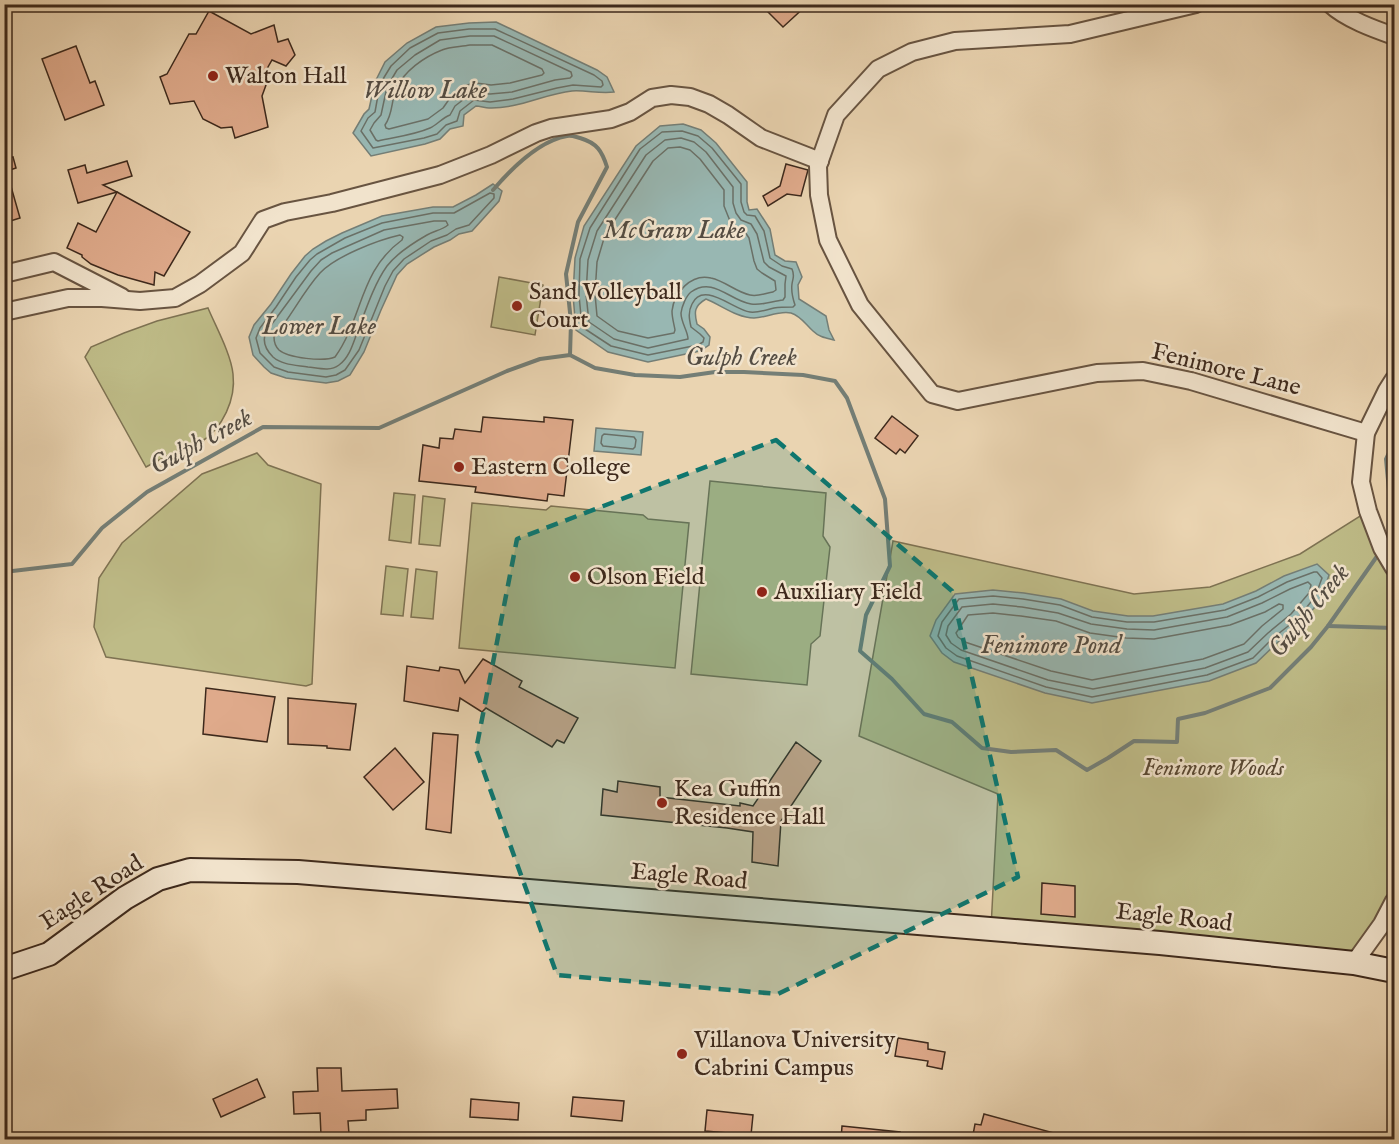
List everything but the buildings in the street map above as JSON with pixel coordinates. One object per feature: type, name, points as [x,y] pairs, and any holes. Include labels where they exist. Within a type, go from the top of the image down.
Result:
[{"type":"street","points":[[4,312],[68,298],[140,301],[175,298],[200,284],[242,253],[263,220],[285,212],[332,203],[440,175],[550,128],[611,118],[630,112],[652,98],[671,94],[709,104],[761,138],[820,161],[836,115],[878,69],[912,52],[955,41],[1070,34],[1196,4]]},
{"type":"street","points":[[1330,4],[1336,10],[1395,36]]},
{"type":"street","name":"Fenimore Lane","points":[[820,161],[818,166],[819,195],[828,240],[860,305],[932,394],[958,401],[1097,373],[1143,371],[1191,381],[1366,433]]},
{"type":"street","points":[[4,274],[54,262],[128,300]]},
{"type":"street","points":[[1395,379],[1387,390],[1366,433],[1361,482],[1368,511],[1382,548],[1395,568]]},
{"type":"street","name":"Eagle Road","points":[[4,969],[49,954],[125,898],[158,879],[190,870],[298,872],[1115,939],[1354,963],[1395,971]]},
{"type":"street","points":[[1354,963],[1382,924],[1395,901]]},
{"type":"highlighted area","points":[[776,440],[952,591],[1018,877],[778,994],[557,975],[476,750],[517,539]]},
{"type":"green space","name":"Sand Volleyball Court","points":[[499,277],[543,285],[535,335],[491,327]]},
{"type":"green space","points":[[208,308],[232,366],[233,384],[230,403],[222,421],[209,436],[191,447],[175,452],[146,467],[85,357],[91,347],[124,333],[157,321]]},
{"type":"green space","points":[[257,453],[268,465],[321,484],[312,684],[306,686],[106,657],[94,627],[99,578],[122,543],[202,474]]},
{"type":"green space","name":"Auxiliary Field","points":[[710,481],[826,493],[823,536],[830,547],[820,636],[811,644],[807,685],[691,674]]},
{"type":"green space","points":[[394,493],[415,495],[411,543],[389,540]]},
{"type":"green space","points":[[423,496],[445,499],[440,546],[419,544]]},
{"type":"green space","name":"Olson Field","points":[[472,503],[546,510],[551,506],[643,515],[648,519],[689,523],[675,668],[459,648]]},
{"type":"green space","name":"Fenimore Woods","points":[[1368,511],[1394,568],[1394,901],[1354,963],[991,928],[998,794],[859,736],[893,541],[1134,594],[1210,587],[1300,554]]},
{"type":"green space","points":[[386,566],[408,569],[403,616],[381,614]]},
{"type":"green space","points":[[416,569],[437,572],[433,619],[411,617]]},
{"type":"water","name":"Willow Lake","points":[[496,22],[597,70],[607,77],[614,92],[572,91],[500,108],[476,106],[464,115],[463,126],[450,129],[440,139],[371,156],[353,133],[369,109],[375,82],[385,62],[407,43],[436,27]]},
{"type":"water","name":"McGraw Lake","points":[[683,124],[701,130],[716,143],[747,182],[749,210],[757,209],[770,229],[775,255],[785,261],[796,262],[802,277],[798,285],[799,299],[826,316],[834,340],[818,335],[795,314],[782,313],[759,318],[748,317],[735,314],[706,299],[699,304],[695,313],[697,324],[710,337],[709,345],[700,351],[648,362],[608,352],[576,330],[573,295],[575,258],[584,226],[636,146],[660,126]]},
{"type":"water","name":"Lower Lake","points":[[493,184],[502,191],[499,201],[472,231],[459,234],[434,247],[407,264],[397,275],[364,352],[350,375],[338,381],[326,383],[286,378],[271,373],[253,355],[249,337],[254,325],[291,274],[313,249],[342,233],[382,216],[433,207],[453,207]]},
{"type":"water","points":[[596,428],[643,432],[641,455],[594,451]]},
{"type":"water","name":"Fenimore Pond","points":[[1317,564],[1329,575],[1321,600],[1301,623],[1256,663],[1209,681],[1092,703],[1045,693],[954,662],[942,653],[930,636],[936,620],[955,594],[993,590],[1024,593],[1061,599],[1093,611],[1128,616],[1153,616],[1223,604],[1256,591],[1284,576]]},
{"type":"waterway","points":[[493,190],[526,157],[556,139],[570,136],[586,140],[595,145],[603,156],[607,167],[578,222],[566,274],[571,322],[570,355]]},
{"type":"waterway","name":"Gulph Creek","points":[[4,572],[72,564],[102,528],[147,492],[263,427],[379,428],[507,371],[540,359],[570,355],[595,368],[635,375],[680,377],[715,372],[803,375],[835,381],[847,398],[885,499],[890,566],[866,615],[860,651],[892,679],[924,714],[952,722],[982,748],[1011,752],[1056,750],[1087,770],[1134,741],[1177,742],[1178,719],[1205,713],[1270,688],[1311,647],[1328,626],[1380,552]]},
{"type":"waterway","name":"Gulph Creek","points":[[1386,543],[1393,532],[1386,459],[1394,442]]},
{"type":"waterway","points":[[1328,626],[1394,628]]},
{"type":"place","name":"Walton Hall","points":[[213,76]]},
{"type":"place","name":"Sand Volleyball Court","points":[[517,306]]},
{"type":"place","name":"Eastern College","points":[[459,467]]},
{"type":"place","name":"Olson Field","points":[[575,577]]},
{"type":"place","name":"Auxiliary Field","points":[[762,592]]},
{"type":"place","name":"Kea Guffin Residence Hall","points":[[662,803]]},
{"type":"place","name":"Villanova University Cabrini Campus","points":[[682,1054]]}]
